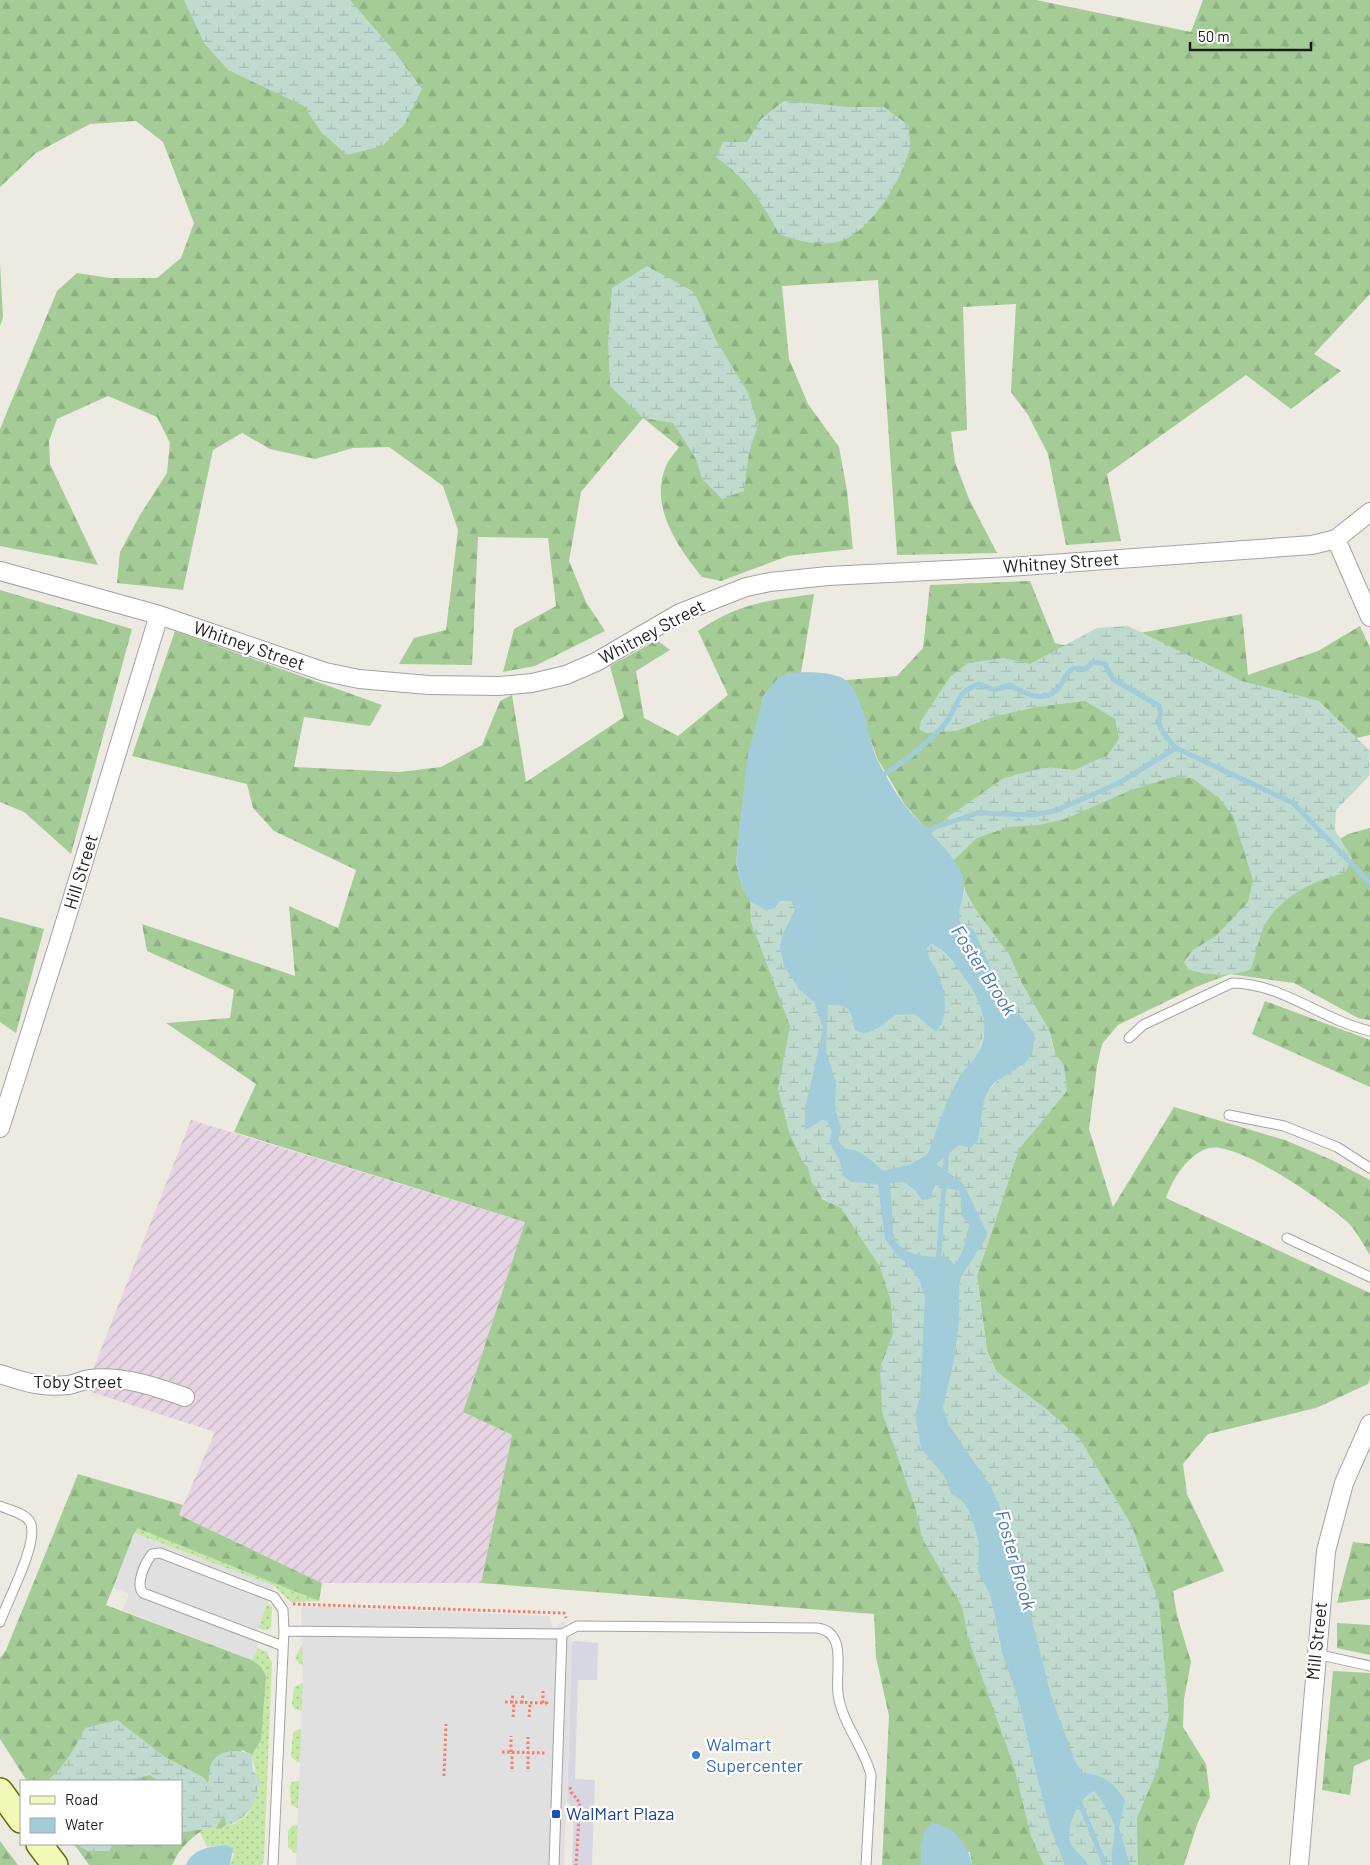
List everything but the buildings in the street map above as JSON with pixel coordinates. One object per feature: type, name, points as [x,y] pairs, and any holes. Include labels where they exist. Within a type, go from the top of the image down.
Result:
[{"type":"main road","points":[[0,1791],[20,1819]]},
{"type":"main road","points":[[40,1845],[55,1865]]},
{"type":"street","name":"Whitney Street","points":[[0,571],[159,615],[325,672],[359,680],[429,685],[499,686],[566,675],[596,662],[680,613],[746,587],[770,582],[828,576],[1019,566],[1312,545],[1336,538],[1370,512]]},
{"type":"street","points":[[1336,538],[1370,617]]},
{"type":"street","name":"Hill Street","points":[[0,1128],[60,942],[159,615]]},
{"type":"street","name":"Toby Street","points":[[0,1374],[36,1386],[70,1385],[90,1379],[116,1380],[147,1385],[185,1397]]},
{"type":"street","name":"Mill Street","points":[[1299,1865],[1326,1551],[1344,1483],[1370,1424]]},
{"type":"lane","points":[[1129,1038],[1143,1025],[1232,984],[1246,983],[1262,987],[1317,1012],[1370,1031]]},
{"type":"lane","points":[[1229,1115],[1284,1126],[1337,1147],[1370,1168]]},
{"type":"lane","points":[[1287,1238],[1370,1277]]},
{"type":"lane","points":[[0,1506],[23,1515],[30,1521],[32,1530],[29,1547],[1,1619]]},
{"type":"lane","points":[[273,1865],[284,1631],[284,1610],[274,1597],[160,1553],[152,1554],[149,1558],[139,1586],[143,1593],[283,1646]]},
{"type":"lane","points":[[284,1631],[562,1634],[577,1626],[818,1628],[828,1630],[833,1634],[837,1645],[839,1701],[868,1762],[871,1775],[866,1865]]},
{"type":"lane","points":[[554,1865],[562,1634]]},
{"type":"lane","points":[[1316,1654],[1370,1666]]},
{"type":"path","points":[[292,1604],[564,1613],[566,1618]]},
{"type":"path","points":[[504,1702],[545,1703],[543,1691]]},
{"type":"path","points":[[513,1693],[513,1717]]},
{"type":"path","points":[[522,1694],[522,1703]]},
{"type":"path","points":[[529,1718],[530,1703]]},
{"type":"path","points":[[444,1776],[446,1724]]},
{"type":"path","points":[[511,1736],[512,1769]]},
{"type":"path","points":[[528,1737],[528,1769]]},
{"type":"path","points":[[502,1752],[545,1754]]},
{"type":"path","points":[[570,1781],[571,1792],[580,1803],[576,1865]]},
{"type":"shaded area","points":[[191,1120],[525,1222],[463,1412],[512,1435],[481,1583],[322,1583],[179,1515],[215,1432],[85,1390]]},
{"type":"shaded area","points":[[134,1533],[274,1586],[258,1628],[258,1648],[252,1660],[122,1610],[129,1594],[113,1588]]},
{"type":"shaded area","points":[[301,1606],[549,1616],[554,1629],[564,1621],[572,1642],[564,1865],[296,1865],[303,1683]]},
{"type":"shaded area","points":[[572,1642],[598,1643],[597,1680],[578,1680],[575,1779],[595,1780],[592,1865],[572,1865],[574,1816],[573,1808],[567,1802]]},
{"type":"green space","points":[[0,0],[1036,0],[1191,32],[1203,0],[1370,0],[1370,294],[1314,354],[1341,371],[1291,409],[1246,375],[1107,474],[1121,541],[1066,545],[1048,454],[1028,415],[1011,392],[1016,304],[963,307],[967,430],[951,432],[955,462],[969,499],[997,553],[897,555],[878,280],[782,286],[789,359],[808,404],[839,447],[847,491],[853,549],[788,556],[721,581],[702,577],[675,539],[663,511],[662,481],[667,463],[679,447],[643,418],[581,492],[569,561],[586,602],[605,631],[535,666],[503,672],[514,629],[556,606],[548,538],[478,537],[472,665],[399,664],[414,638],[446,630],[458,530],[443,486],[389,447],[353,448],[315,459],[270,449],[242,433],[213,450],[183,590],[117,583],[120,552],[140,515],[167,473],[170,443],[157,417],[108,396],[57,419],[49,441],[50,464],[98,565],[0,546],[0,429],[57,291],[77,273],[110,278],[157,278],[181,258],[194,223],[163,142],[136,121],[90,124],[36,153],[0,187]]},
{"type":"green space","points":[[184,0],[350,0],[394,51],[422,89],[404,125],[382,146],[347,155],[321,132],[304,106],[228,70],[204,43]]},
{"type":"green space","points":[[784,101],[850,107],[884,107],[908,125],[909,152],[892,190],[864,226],[843,240],[818,243],[802,241],[779,234],[766,211],[745,182],[716,157],[723,142],[747,142],[761,119]]},
{"type":"green space","points":[[0,263],[3,317],[0,326]]},
{"type":"green space","points":[[647,266],[694,292],[716,340],[748,393],[758,425],[749,453],[744,491],[722,499],[702,479],[696,459],[673,423],[643,418],[610,386],[608,341],[612,288]]},
{"type":"green space","points":[[1030,581],[1055,643],[1088,651],[1129,635],[1242,614],[1248,675],[1318,651],[1360,626],[1370,648],[1370,735],[1357,738],[1314,855],[1348,834],[1370,828],[1370,1020],[1358,1018],[1294,983],[1230,974],[1196,987],[1118,1025],[1102,1044],[1097,1066],[1089,1129],[1113,1207],[1174,1107],[1285,1140],[1332,1160],[1370,1180],[1370,1255],[1350,1224],[1319,1200],[1280,1174],[1222,1148],[1209,1148],[1201,1151],[1188,1161],[1177,1175],[1166,1198],[1370,1293],[1370,1379],[1368,1384],[1316,1408],[1208,1434],[1183,1464],[1187,1494],[1224,1571],[1173,1591],[1177,1615],[1191,1662],[1184,1699],[1183,1727],[1206,1764],[1210,1797],[1198,1822],[1184,1865],[1130,1865],[1000,1380],[987,1351],[977,1276],[1026,1127],[1056,1058],[1050,1032],[1022,984],[1009,955],[977,912],[965,891],[962,875],[945,850],[905,805],[877,758],[854,692],[846,680],[897,676],[923,648],[930,585]]},
{"type":"green space","points":[[0,590],[132,629],[71,854],[24,812],[0,802]]},
{"type":"green space","points":[[814,594],[801,673],[788,673],[764,695],[743,801],[736,863],[743,890],[775,908],[822,1199],[851,1212],[873,1227],[1065,1865],[972,1865],[970,1852],[921,1847],[921,1865],[882,1865],[889,1716],[876,1657],[874,1614],[481,1583],[512,1435],[463,1412],[525,1222],[234,1132],[256,1084],[166,1023],[230,1018],[234,990],[147,951],[142,924],[295,976],[289,906],[338,928],[356,870],[274,831],[253,808],[247,784],[132,756],[175,631],[382,705],[370,726],[304,717],[294,767],[400,772],[441,767],[482,745],[500,701],[512,695],[526,782],[624,717],[610,666],[657,640],[670,650],[636,671],[644,718],[678,736],[728,695],[698,631],[727,614],[740,609],[767,601]]},
{"type":"green space","points":[[1128,626],[1242,681],[1319,701],[1370,751],[1369,776],[1336,810],[1335,830],[1352,858],[1345,873],[1310,885],[1281,905],[1263,927],[1251,969],[1244,972],[1220,975],[1203,973],[1188,969],[1184,962],[1193,950],[1216,936],[1248,902],[1253,880],[1233,816],[1219,798],[1192,778],[1173,777],[1131,790],[1065,819],[1039,825],[1009,827],[977,838],[953,861],[930,834],[949,816],[1004,778],[1046,767],[1074,770],[1108,755],[1119,738],[1115,719],[1085,701],[1037,707],[996,716],[956,731],[926,733],[919,729],[921,721],[950,677],[968,663],[1003,658],[1030,664],[1097,628]]},
{"type":"green space","points":[[965,891],[977,912],[1009,955],[1022,984],[1050,1032],[1054,1052],[1064,1065],[1067,1091],[1019,1149],[977,1276],[987,1351],[995,1370],[1045,1408],[1080,1439],[1132,1526],[1159,1603],[1169,1715],[1158,1768],[1137,1818],[1138,1865],[1044,1865],[1031,1836],[1014,1767],[968,1638],[962,1607],[922,1538],[916,1510],[882,1412],[880,1368],[893,1334],[891,1302],[880,1267],[841,1208],[822,1198],[811,1181],[808,1167],[802,1161],[789,1132],[778,1089],[790,1026],[751,922],[750,901],[788,892],[820,908],[829,1004],[844,1005],[851,1010],[851,1019],[938,974],[927,954],[927,948],[932,944],[948,957],[966,978],[984,1012],[986,1026],[979,1056],[989,1090],[1000,1078],[1021,1067],[1035,1034],[994,982],[989,963],[974,931],[960,922],[957,909]]},
{"type":"green space","points":[[0,917],[44,929],[16,1033],[0,1022]]},
{"type":"green space","points":[[1265,1001],[1370,1040],[1370,1087],[1252,1034]]},
{"type":"green space","points":[[78,1474],[183,1505],[179,1515],[322,1583],[319,1601],[137,1528],[106,1605],[252,1660],[261,1667],[266,1676],[261,1740],[252,1755],[242,1750],[217,1804],[226,1817],[226,1825],[221,1829],[207,1827],[201,1831],[182,1848],[172,1865],[89,1865],[75,1845],[182,1845],[182,1780],[26,1780],[0,1739],[0,1658],[6,1650]]},
{"type":"green space","points":[[137,1528],[319,1601],[291,1602],[274,1586],[134,1533]]},
{"type":"green space","points":[[1353,1542],[1370,1544],[1370,1599],[1337,1603]]},
{"type":"green space","points":[[267,1603],[272,1607],[271,1627],[267,1630],[258,1628]]},
{"type":"green space","points":[[1337,1623],[1370,1625],[1370,1655],[1337,1648]]},
{"type":"green space","points":[[308,1642],[303,1652],[303,1665],[299,1664],[295,1658],[301,1646]]},
{"type":"green space","points":[[258,1648],[267,1652],[272,1663],[264,1858],[262,1865],[230,1865],[234,1854],[226,1845],[207,1847],[200,1832],[207,1827],[221,1829],[226,1825],[235,1824],[247,1815],[259,1787],[252,1755],[257,1748],[261,1668],[252,1660]]},
{"type":"green space","points":[[1333,1671],[1370,1673],[1370,1759],[1354,1766],[1350,1795],[1322,1790]]},
{"type":"green space","points":[[303,1683],[302,1711],[294,1709],[292,1704],[294,1687]]},
{"type":"green space","points":[[117,1720],[165,1757],[203,1777],[208,1783],[210,1767],[213,1761],[222,1753],[240,1751],[252,1755],[253,1770],[260,1780],[257,1795],[246,1815],[234,1823],[226,1825],[224,1815],[216,1828],[183,1832],[182,1780],[157,1780],[150,1775],[134,1780],[48,1780],[64,1763],[85,1728]]},
{"type":"green space","points":[[301,1729],[301,1742],[440,1746],[301,1750],[300,1762],[297,1762],[291,1756],[293,1733]]},
{"type":"green space","points":[[300,1781],[298,1808],[291,1805],[290,1787],[292,1782]]},
{"type":"green space","points":[[298,1825],[297,1853],[294,1853],[288,1847],[288,1831],[292,1826]]},
{"type":"green space","points":[[0,1841],[18,1865],[0,1865]]},
{"type":"green space","points":[[77,1845],[112,1845],[109,1851],[88,1851]]},
{"type":"water","points":[[788,673],[824,673],[838,676],[851,685],[861,704],[877,759],[887,778],[907,808],[958,866],[964,882],[959,915],[960,922],[974,930],[989,963],[994,982],[1035,1034],[1033,1051],[1028,1059],[990,1088],[984,1100],[977,1142],[970,1148],[959,1145],[936,1164],[963,1183],[987,1233],[986,1238],[962,1275],[959,1284],[959,1322],[954,1360],[943,1408],[949,1425],[991,1487],[1024,1563],[1031,1616],[1051,1695],[1074,1759],[1082,1773],[1096,1775],[1107,1780],[1125,1800],[1119,1828],[1130,1865],[1112,1865],[1115,1829],[1107,1809],[1094,1791],[1083,1799],[1078,1806],[1069,1831],[1071,1844],[1088,1865],[1065,1865],[1049,1824],[1018,1699],[1003,1655],[990,1594],[978,1571],[979,1545],[975,1528],[968,1509],[961,1500],[951,1493],[945,1477],[921,1448],[915,1415],[920,1398],[925,1298],[919,1279],[907,1263],[898,1257],[885,1239],[878,1184],[851,1182],[842,1175],[840,1161],[829,1141],[832,1131],[827,1121],[822,1120],[805,1130],[805,1110],[823,1028],[814,1002],[799,989],[784,966],[780,946],[783,934],[795,910],[791,901],[779,901],[775,908],[766,910],[750,901],[743,890],[736,863],[748,754],[764,695],[778,678]],"holes":[[[932,944],[950,958],[975,994],[984,1022],[983,1041],[977,1054],[960,1076],[950,1095],[928,1154],[911,1164],[884,1171],[861,1153],[845,1149],[838,1140],[841,1128],[835,1109],[836,1083],[826,1051],[828,1005],[846,1007],[849,1010],[855,1030],[864,1034],[880,1027],[895,1015],[915,1014],[936,1032],[943,1019],[945,1003],[940,980],[927,952],[927,948]],[[904,1182],[914,1189],[922,1200],[930,1199],[935,1185],[959,1191],[961,1215],[969,1225],[963,1250],[955,1265],[947,1257],[925,1256],[912,1253],[894,1240],[890,1183]]]},
{"type":"water","points":[[932,1823],[954,1832],[968,1850],[972,1865],[921,1865],[921,1847],[925,1829]]},
{"type":"water","points":[[226,1845],[233,1848],[230,1865],[186,1865],[193,1855],[203,1849]]},
{"type":"waterway","points":[[886,773],[916,752],[937,733],[948,720],[961,696],[972,687],[980,684],[994,690],[1010,685],[1022,692],[1035,696],[1048,695],[1060,686],[1068,673],[1073,669],[1086,669],[1093,662],[1105,664],[1113,679],[1159,706],[1161,730],[1176,748]]},
{"type":"waterway","name":"Foster Brook","points":[[921,832],[978,813],[1032,815],[1055,811],[1119,783],[1176,748],[1293,803],[1370,883]]},
{"type":"waterway","name":"Foster Brook","points":[[938,1263],[947,1149]]},
{"type":"waterway","name":"Foster Brook","points":[[1078,1798],[1105,1865]]},
{"type":"place","name":"Walmart Supercenter","points":[[696,1755]]},
{"type":"place","name":"WalMart Plaza","points":[[556,1814]]}]
